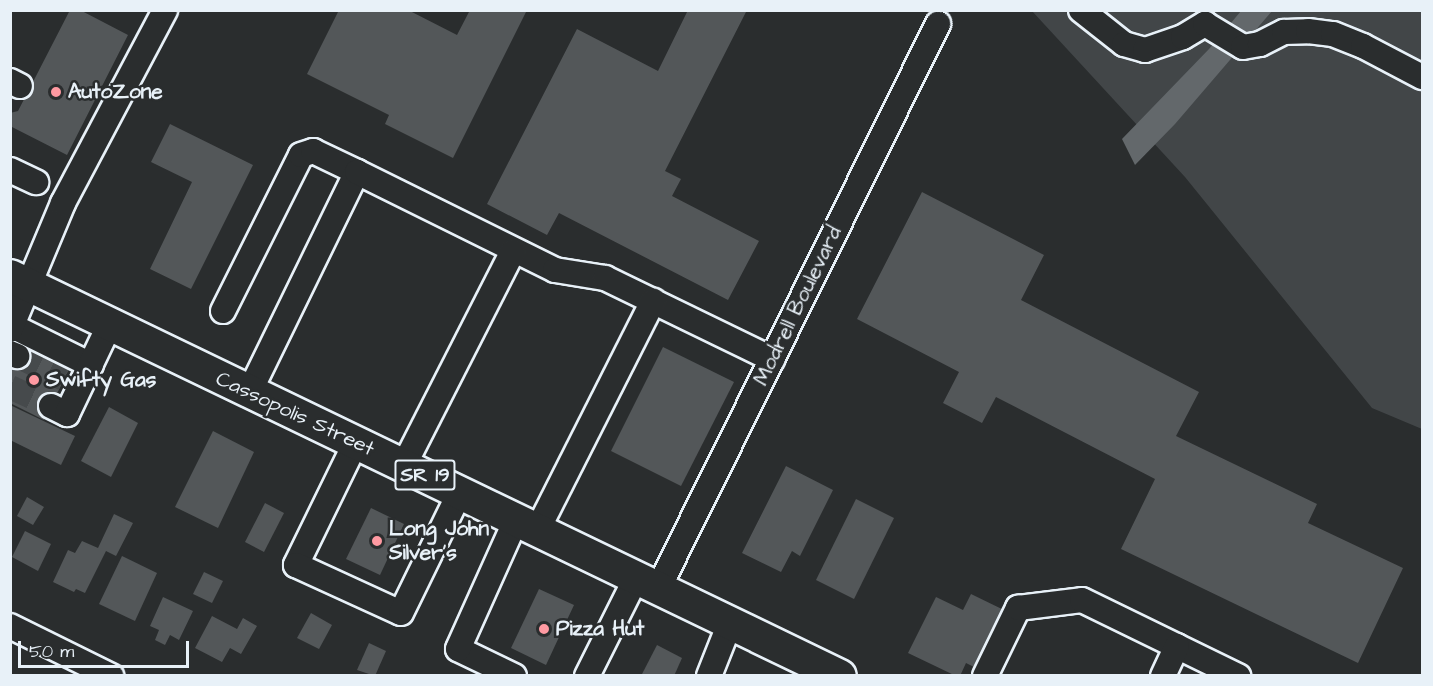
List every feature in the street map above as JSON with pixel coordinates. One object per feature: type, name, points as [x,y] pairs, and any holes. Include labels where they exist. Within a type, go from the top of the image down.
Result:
[{"type":"main road","name":"Cassopolis Street","points":[[21,281],[249,393],[356,442],[840,675]]},
{"type":"street","points":[[92,365],[11,328],[21,281],[165,10]]},
{"type":"street","points":[[1081,10],[1124,44],[1145,50],[1168,44],[1205,24],[1244,47],[1260,44],[1284,32],[1308,31],[1333,34],[1363,46],[1422,77]]},
{"type":"street","name":"Modrell Boulevard","points":[[587,675],[647,583],[772,359],[938,24]]},
{"type":"street","points":[[223,311],[302,155],[313,151],[513,251],[555,270],[605,278],[772,359]]},
{"type":"street","points":[[10,170],[36,182]]},
{"type":"street","points":[[249,393],[357,172]]},
{"type":"street","points":[[404,465],[513,251]]},
{"type":"street","points":[[514,675],[458,649],[653,301]]},
{"type":"street","points":[[51,406],[67,414],[72,383],[92,365],[110,324]]},
{"type":"street","points":[[356,442],[296,565],[401,614],[460,492]]},
{"type":"street","points":[[985,675],[1018,608],[1082,600],[1238,675]]},
{"type":"street","points":[[709,675],[730,623]]},
{"type":"street","points":[[10,626],[111,675]]},
{"type":"street","points":[[1163,675],[1177,646]]},
{"type":"shaded area","points":[[1032,11],[1422,11],[1422,429],[1372,408],[1185,177]]},
{"type":"shaded area","points":[[1241,11],[1272,11],[1175,124],[1135,165],[1122,139],[1209,49]]},
{"type":"building","points":[[70,10],[80,10],[128,35],[67,155],[10,126],[10,113],[18,111]]},
{"type":"building","points":[[339,10],[408,10],[457,35],[470,10],[527,10],[453,158],[385,124],[389,115],[307,74]]},
{"type":"building","points":[[688,10],[747,10],[665,171],[681,179],[672,196],[759,241],[728,300],[559,213],[547,235],[487,204],[577,29],[658,71]]},
{"type":"building","points":[[170,124],[253,165],[191,289],[150,269],[192,182],[151,162]]},
{"type":"building","points":[[922,192],[1044,255],[1021,300],[1199,392],[1176,436],[1317,504],[1308,523],[1403,568],[1358,663],[1121,549],[1155,479],[996,397],[982,423],[943,403],[959,372],[857,319]]},
{"type":"building","points":[[26,338],[73,361],[44,420],[10,403],[10,369]]},
{"type":"building","points":[[663,347],[734,382],[681,486],[611,451]]},
{"type":"building","points":[[10,405],[75,436],[61,465],[10,440]]},
{"type":"building","points":[[109,407],[138,423],[111,477],[81,461]]},
{"type":"building","points":[[213,431],[254,452],[218,528],[175,507]]},
{"type":"building","points":[[786,466],[833,490],[800,556],[792,551],[781,572],[742,553]]},
{"type":"building","points":[[27,497],[44,507],[33,525],[17,516]]},
{"type":"building","points":[[856,499],[894,518],[854,599],[816,580]]},
{"type":"building","points":[[265,503],[284,513],[264,552],[245,542]]},
{"type":"building","points":[[371,508],[404,524],[380,575],[346,559]]},
{"type":"building","points":[[114,514],[133,523],[116,556],[106,551],[85,593],[76,589],[74,592],[53,582],[68,550],[75,553],[82,541],[98,548]]},
{"type":"building","points":[[25,531],[51,544],[38,571],[12,557]]},
{"type":"building","points":[[122,556],[157,573],[135,621],[99,604]]},
{"type":"building","points":[[204,572],[223,581],[212,603],[193,594]]},
{"type":"building","points":[[539,589],[574,605],[546,665],[511,648]]},
{"type":"building","points":[[971,594],[1008,612],[980,670],[966,663],[960,676],[956,676],[908,653],[936,597],[963,610]]},
{"type":"building","points":[[163,597],[193,611],[179,640],[170,635],[165,645],[155,640],[159,630],[150,626]]},
{"type":"building","points":[[311,613],[332,625],[319,649],[297,638]]},
{"type":"building","points":[[212,616],[237,629],[243,618],[257,626],[241,654],[230,648],[222,662],[195,648]]},
{"type":"building","points":[[369,643],[386,651],[375,676],[357,670]]},
{"type":"building","points":[[657,645],[682,658],[674,676],[641,676]]},
{"type":"tunnel","points":[[17,356],[64,379]]},
{"type":"tunnel","points":[[10,387],[51,406]]},
{"type":"place","name":"AutoZone","points":[[56,92]]},
{"type":"place","name":"Swifty Gas","points":[[34,380]]},
{"type":"place","name":"Long John Silver's","points":[[377,541]]},
{"type":"place","name":"Pizza Hut","points":[[544,629]]}]
